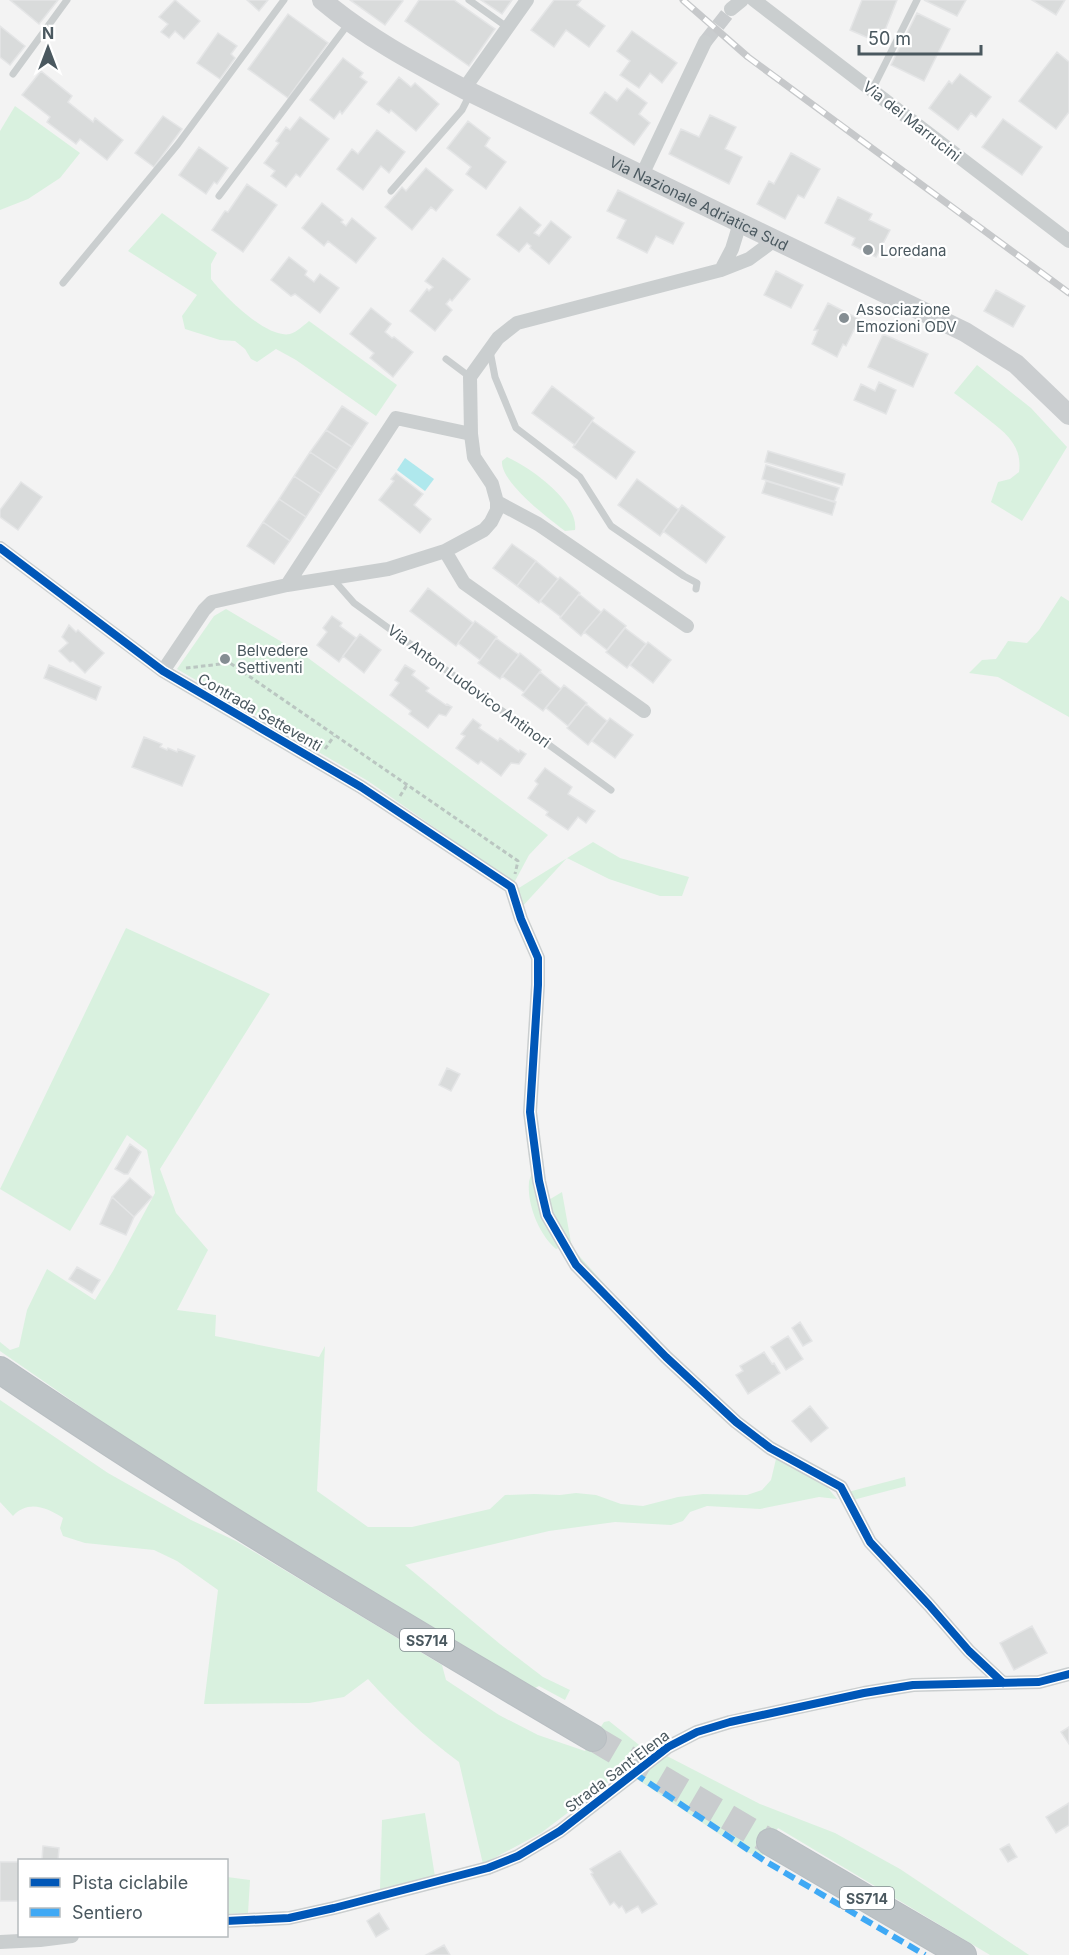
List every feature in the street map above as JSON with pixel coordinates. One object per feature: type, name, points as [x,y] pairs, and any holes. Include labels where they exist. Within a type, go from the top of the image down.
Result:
[{"type":"highway","name":"SS714","points":[[0,1371],[126,1455],[261,1540],[593,1738]]},
{"type":"highway","name":"SS714","points":[[770,1842],[963,1955]]},
{"type":"main road","name":"Via Nazionale Adriatica Sud","points":[[322,0],[349,22],[396,53],[467,90],[965,332],[1016,364],[1069,415]]},
{"type":"street","points":[[467,90],[527,0]]},
{"type":"street","name":"Via dei Marrucini","points":[[754,0],[1069,241]]},
{"type":"street","points":[[642,175],[705,42]]},
{"type":"street","points":[[721,270],[732,249],[740,223]]},
{"type":"street","points":[[163,671],[204,610],[212,602],[230,596],[287,585],[388,569],[445,551],[484,530],[497,510],[497,502],[492,484],[474,457],[471,434],[470,377],[498,338],[518,323],[721,270],[749,259],[776,239]]},
{"type":"street","points":[[287,585],[396,418],[471,434]]},
{"type":"street","points":[[497,502],[538,524],[687,626]]},
{"type":"street","name":"Contrada Setteventi","points":[[0,548],[163,671],[362,787],[511,889]]},
{"type":"street","points":[[445,551],[464,582],[644,711]]},
{"type":"street","points":[[511,889],[538,958],[530,1112],[539,1181],[547,1215],[576,1265],[666,1357],[736,1422],[770,1448],[837,1483],[870,1542],[969,1651],[1003,1683]]},
{"type":"street","name":"Strada Sant'Elena","points":[[228,1921],[289,1918],[488,1868],[518,1856],[560,1831],[668,1747],[697,1732],[730,1722],[864,1693],[913,1685],[1039,1682],[1069,1674]]},
{"type":"street","points":[[0,1942],[59,1937]]},
{"type":"lane","points":[[13,74],[67,0]]},
{"type":"lane","points":[[63,283],[178,144],[284,0]]},
{"type":"lane","points":[[468,0],[507,27]]},
{"type":"lane","points":[[872,90],[917,0]]},
{"type":"lane","points":[[219,196],[349,22]]},
{"type":"lane","points":[[392,191],[462,110],[467,90]]},
{"type":"lane","points":[[489,350],[495,377],[516,428],[580,477],[611,526],[684,576],[697,582],[696,589]]},
{"type":"lane","points":[[446,359],[470,377]]},
{"type":"lane","name":"Via Anton Ludovico Antinori","points":[[332,578],[354,603],[611,789]]},
{"type":"path","points":[[163,671],[230,663],[518,861],[511,889]]},
{"type":"green space","points":[[15,106],[80,153],[60,178],[28,199],[0,210],[0,131]]},
{"type":"green space","points":[[162,213],[217,253],[211,264],[211,279],[247,315],[270,330],[281,334],[290,334],[309,321],[397,385],[376,416],[296,360],[276,349],[257,362],[251,359],[245,349],[235,341],[220,340],[185,329],[182,316],[197,295],[128,251]]},
{"type":"green space","points":[[977,365],[1031,408],[1067,447],[1022,521],[991,502],[998,482],[1010,479],[1019,472],[1015,446],[998,427],[954,393]]},
{"type":"green space","points":[[507,457],[540,477],[561,497],[574,519],[575,530],[565,531],[537,509],[517,489],[503,470],[502,461]]},
{"type":"green space","points":[[1061,596],[1069,601],[1069,717],[998,677],[969,673],[982,660],[996,659],[1008,641],[1027,643],[1039,630]]},
{"type":"green space","points":[[226,609],[304,655],[548,835],[529,855],[514,883],[368,781],[177,669],[214,616]]},
{"type":"green space","points":[[593,842],[620,858],[689,877],[682,896],[660,896],[609,879],[567,858]]},
{"type":"green space","points":[[567,858],[520,909],[514,891]]},
{"type":"green space","points":[[126,928],[270,994],[160,1169],[176,1213],[208,1250],[177,1310],[216,1315],[215,1336],[319,1357],[325,1346],[317,1491],[368,1527],[412,1527],[490,1509],[505,1495],[576,1493],[596,1495],[621,1504],[643,1506],[678,1497],[703,1494],[747,1495],[762,1490],[771,1480],[776,1459],[823,1482],[837,1499],[819,1497],[760,1509],[707,1506],[690,1512],[683,1521],[671,1525],[615,1522],[549,1531],[405,1565],[543,1677],[570,1690],[565,1700],[539,1686],[535,1688],[381,1599],[163,1464],[0,1351],[0,1342],[10,1350],[19,1347],[27,1310],[47,1269],[95,1300],[155,1193],[147,1150],[127,1135],[70,1231],[0,1189]]},
{"type":"green space","points":[[537,1164],[547,1201],[562,1192],[572,1248],[626,1308],[561,1247],[556,1249],[539,1227],[532,1209],[529,1191],[530,1180]]},
{"type":"green space","points":[[0,1400],[108,1473],[191,1520],[236,1541],[442,1665],[446,1680],[499,1715],[538,1735],[585,1751],[604,1722],[609,1721],[648,1752],[541,1833],[483,1864],[459,1762],[411,1723],[368,1679],[344,1697],[309,1703],[204,1704],[218,1590],[177,1561],[154,1550],[85,1543],[63,1536],[60,1528],[63,1518],[44,1508],[25,1508],[13,1516],[0,1502]]},
{"type":"green space","points":[[905,1477],[906,1486],[853,1500],[848,1492]]},
{"type":"green space","points":[[665,1755],[760,1804],[835,1833],[900,1869],[1029,1955],[990,1955],[778,1828],[762,1857],[746,1852],[637,1779]]},
{"type":"green space","points":[[425,1813],[435,1877],[380,1889],[382,1820]]},
{"type":"green space","points":[[228,1877],[250,1880],[248,1913],[228,1914]]},
{"type":"water","points":[[405,458],[434,479],[425,491],[397,470]]},
{"type":"building","points":[[10,0],[58,0],[39,24]]},
{"type":"building","points":[[175,0],[200,21],[184,39],[175,31],[169,38],[161,32],[168,24],[159,17]]},
{"type":"building","points":[[247,0],[268,0],[259,11]]},
{"type":"building","points":[[350,0],[401,0],[403,1],[385,25]]},
{"type":"building","points":[[419,0],[454,0],[495,29],[469,66],[405,21]]},
{"type":"building","points":[[481,0],[512,0],[502,14]]},
{"type":"building","points":[[554,0],[581,0],[577,5],[605,26],[589,47],[566,30],[554,47],[531,30]]},
{"type":"building","points":[[862,0],[897,0],[880,43],[850,30]]},
{"type":"building","points":[[924,0],[966,0],[957,16]]},
{"type":"building","points":[[1032,0],[1065,0],[1056,15]]},
{"type":"building","points":[[917,13],[950,29],[924,81],[891,65]]},
{"type":"building","points":[[288,14],[328,43],[288,98],[248,69]]},
{"type":"building","points":[[0,26],[25,46],[10,65],[0,57]]},
{"type":"building","points":[[632,31],[677,63],[662,83],[650,73],[639,88],[620,75],[630,61],[617,51]]},
{"type":"building","points":[[218,33],[237,46],[231,54],[235,58],[220,79],[197,63]]},
{"type":"building","points":[[1057,52],[1069,62],[1069,112],[1056,129],[1019,101]]},
{"type":"building","points":[[343,58],[363,73],[360,77],[367,82],[342,114],[340,111],[334,119],[310,100]]},
{"type":"building","points":[[41,71],[72,96],[68,102],[93,122],[95,118],[123,140],[107,160],[80,139],[76,144],[47,122],[50,117],[22,95]]},
{"type":"building","points":[[960,74],[991,97],[976,117],[971,113],[958,130],[929,108],[949,81],[952,84]]},
{"type":"building","points":[[399,77],[411,87],[415,83],[439,104],[416,131],[391,110],[389,113],[377,104]]},
{"type":"building","points":[[627,88],[647,103],[639,114],[650,123],[634,145],[590,113],[605,92],[617,101]]},
{"type":"building","points":[[710,115],[736,127],[725,149],[742,157],[729,184],[669,154],[681,129],[699,137]]},
{"type":"building","points":[[163,116],[182,129],[154,167],[135,153]]},
{"type":"building","points":[[300,117],[329,139],[300,177],[296,174],[286,187],[271,176],[275,171],[264,163],[279,143],[276,141],[286,127],[290,130]]},
{"type":"building","points":[[1003,119],[1042,147],[1022,175],[982,147]]},
{"type":"building","points":[[468,121],[490,138],[485,146],[506,162],[486,189],[466,174],[471,167],[447,148]]},
{"type":"building","points":[[377,130],[405,152],[389,173],[381,166],[363,190],[337,169],[352,149],[358,154]]},
{"type":"building","points":[[199,147],[228,168],[217,184],[214,182],[206,194],[179,175]]},
{"type":"building","points":[[791,153],[820,169],[804,198],[798,195],[785,219],[757,204],[769,181],[774,184]]},
{"type":"building","points":[[426,168],[453,190],[436,211],[431,207],[412,230],[385,207],[402,187],[406,191]]},
{"type":"building","points":[[247,184],[277,205],[243,252],[212,230],[225,211],[228,212]]},
{"type":"building","points":[[618,190],[684,223],[673,244],[656,236],[647,253],[617,238],[626,220],[607,211]]},
{"type":"building","points":[[838,197],[872,214],[869,220],[890,230],[876,257],[852,245],[855,238],[825,223]]},
{"type":"building","points":[[322,203],[343,220],[341,222],[346,226],[352,218],[376,238],[356,263],[328,241],[324,246],[302,228]]},
{"type":"building","points":[[520,207],[541,225],[534,233],[539,236],[551,221],[571,237],[549,264],[527,243],[519,252],[497,235]]},
{"type":"building","points":[[289,257],[307,271],[305,275],[314,282],[320,274],[339,288],[320,313],[295,294],[291,296],[271,280]]},
{"type":"building","points":[[443,258],[470,279],[452,301],[450,299],[446,304],[452,310],[435,331],[410,311],[427,289],[429,291],[433,287],[425,281]]},
{"type":"building","points":[[776,271],[803,285],[791,308],[764,295]]},
{"type":"building","points":[[996,290],[1025,306],[1013,327],[984,311]]},
{"type":"building","points":[[828,303],[859,319],[846,346],[843,344],[837,357],[812,344],[818,330],[814,330]]},
{"type":"building","points":[[371,308],[391,324],[385,332],[413,352],[393,377],[370,358],[374,353],[350,334]]},
{"type":"building","points":[[883,334],[928,354],[913,387],[868,367]]},
{"type":"building","points":[[879,382],[896,390],[886,414],[854,400],[861,384],[875,391]]},
{"type":"building","points":[[552,386],[594,418],[575,445],[532,413]]},
{"type":"building","points":[[342,406],[368,423],[352,447],[326,430]]},
{"type":"building","points":[[592,421],[635,452],[616,479],[573,447]]},
{"type":"building","points":[[326,430],[352,447],[337,470],[310,452]]},
{"type":"building","points":[[768,451],[845,474],[842,485],[765,462]]},
{"type":"building","points":[[310,452],[337,470],[321,494],[294,476]]},
{"type":"building","points":[[766,465],[839,488],[834,502],[762,479]]},
{"type":"building","points":[[396,473],[423,494],[414,505],[431,519],[420,533],[379,500],[394,481],[391,479]]},
{"type":"building","points":[[294,476],[321,494],[306,517],[279,499]]},
{"type":"building","points":[[637,479],[679,510],[660,536],[618,505]]},
{"type":"building","points":[[766,481],[836,502],[832,515],[762,493]]},
{"type":"building","points":[[21,482],[42,497],[18,530],[0,517],[0,510]]},
{"type":"building","points":[[279,499],[306,517],[290,541],[263,522]]},
{"type":"building","points":[[682,505],[725,537],[706,563],[663,531]]},
{"type":"building","points":[[263,522],[290,541],[274,564],[247,546]]},
{"type":"building","points":[[512,544],[536,561],[517,586],[493,568]]},
{"type":"building","points":[[536,561],[558,579],[539,603],[517,586]]},
{"type":"building","points":[[560,577],[580,593],[561,617],[540,601]]},
{"type":"building","points":[[428,588],[473,623],[456,646],[410,611]]},
{"type":"building","points":[[579,594],[601,612],[581,636],[560,618]]},
{"type":"building","points":[[604,609],[626,626],[607,650],[584,632]]},
{"type":"building","points":[[332,616],[342,623],[340,626],[356,638],[339,662],[317,645],[327,632],[323,628]]},
{"type":"building","points":[[475,621],[497,637],[480,660],[458,643]]},
{"type":"building","points":[[69,625],[104,653],[85,673],[59,651],[68,643],[62,637]]},
{"type":"building","points":[[625,628],[646,644],[627,668],[606,652]]},
{"type":"building","points":[[360,634],[381,650],[364,673],[343,656]]},
{"type":"building","points":[[496,638],[519,655],[500,679],[478,663]]},
{"type":"building","points":[[648,642],[671,660],[653,683],[630,665]]},
{"type":"building","points":[[520,653],[541,670],[524,692],[502,676]]},
{"type":"building","points":[[49,665],[101,687],[96,700],[44,678]]},
{"type":"building","points":[[405,665],[415,671],[412,675],[429,688],[426,691],[452,707],[446,716],[439,714],[428,728],[409,714],[411,711],[390,695],[399,683],[395,680]]},
{"type":"building","points":[[540,672],[561,689],[543,711],[522,695]]},
{"type":"building","points":[[564,685],[587,703],[568,726],[546,708]]},
{"type":"building","points":[[586,704],[607,721],[588,745],[567,728]]},
{"type":"building","points":[[610,718],[633,735],[615,758],[592,741]]},
{"type":"building","points":[[473,719],[481,725],[479,728],[498,741],[500,738],[519,752],[520,750],[526,754],[519,764],[511,763],[501,776],[481,761],[478,764],[456,748],[465,736],[461,734]]},
{"type":"building","points":[[144,737],[162,744],[160,747],[167,750],[168,748],[177,752],[178,749],[195,756],[182,786],[132,767]]},
{"type":"building","points":[[545,768],[572,787],[568,794],[595,811],[586,823],[578,817],[568,830],[546,815],[548,812],[528,798],[538,784],[535,781]]},
{"type":"building","points":[[447,1068],[460,1074],[451,1091],[439,1085]]},
{"type":"building","points":[[130,1144],[141,1152],[128,1174],[124,1174],[115,1169]]},
{"type":"building","points":[[130,1178],[152,1197],[134,1217],[112,1197]]},
{"type":"building","points":[[112,1197],[134,1217],[126,1235],[100,1224]]},
{"type":"building","points":[[77,1267],[100,1280],[92,1293],[69,1279]]},
{"type":"building","points":[[800,1322],[812,1341],[803,1346],[792,1328]]},
{"type":"building","points":[[788,1336],[803,1359],[786,1370],[771,1347]]},
{"type":"building","points":[[764,1352],[780,1373],[748,1394],[736,1375],[743,1371],[740,1366]]},
{"type":"building","points":[[810,1406],[828,1428],[811,1442],[792,1421]]},
{"type":"building","points":[[1032,1626],[1047,1653],[1014,1670],[1000,1643]]},
{"type":"building","points":[[1069,1727],[1069,1744],[1061,1732]]},
{"type":"building","points":[[1069,1803],[1069,1825],[1056,1833],[1046,1817]]},
{"type":"building","points":[[1009,1844],[1017,1857],[1008,1862],[1000,1849]]},
{"type":"building","points":[[43,1846],[59,1848],[58,1859],[42,1859]]},
{"type":"building","points":[[620,1851],[657,1904],[642,1913],[638,1906],[626,1913],[622,1906],[619,1908],[614,1902],[610,1905],[591,1874],[593,1873],[590,1869]]},
{"type":"building","points":[[0,1862],[18,1862],[18,1901],[0,1901]]},
{"type":"building","points":[[379,1913],[389,1929],[376,1937],[367,1921]]},
{"type":"building","points":[[444,1945],[450,1955],[426,1955]]},
{"type":"tunnel","points":[[705,42],[731,9]]},
{"type":"tunnel","points":[[593,1738],[770,1842]]},
{"type":"railway","points":[[683,0],[748,57],[1069,293]]},
{"type":"marked path","points":[[634,1773],[765,1861],[925,1955]]},
{"type":"cycle path","points":[[0,548],[163,671],[361,787],[511,887],[521,919],[538,958],[530,1112],[539,1181],[547,1215],[576,1265],[666,1357],[736,1422],[770,1448],[841,1487],[870,1542],[969,1651],[1003,1683]]},
{"type":"cycle path","points":[[228,1921],[289,1918],[488,1868],[518,1856],[560,1831],[668,1747],[697,1732],[730,1722],[864,1693],[913,1685],[1039,1682],[1069,1674]]},
{"type":"place","name":"Loredana","points":[[868,250]]},
{"type":"place","name":"Associazione Emozioni ODV","points":[[844,318]]},
{"type":"place","name":"Belvedere Settiventi","points":[[225,659]]}]
